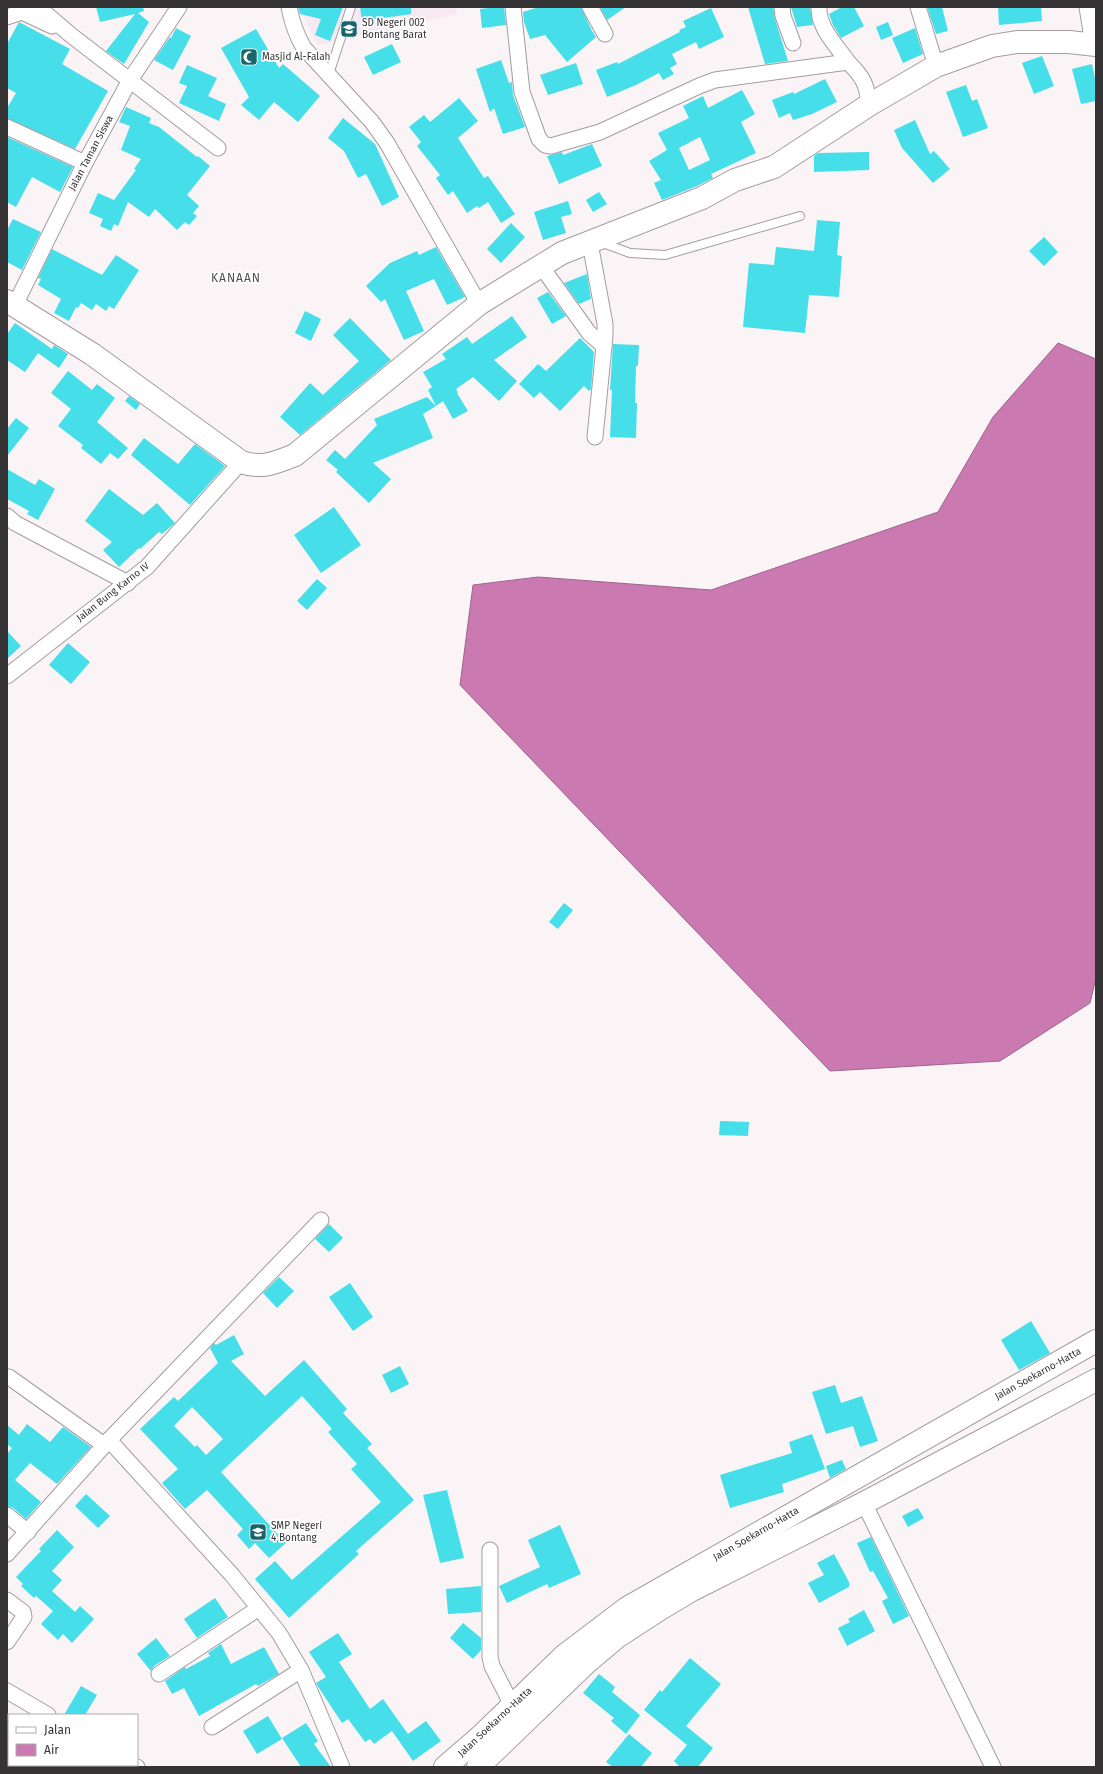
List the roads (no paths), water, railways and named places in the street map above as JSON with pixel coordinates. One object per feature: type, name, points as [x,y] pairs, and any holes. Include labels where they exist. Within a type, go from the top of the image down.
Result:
[{"type":"main road","points":[[11,303],[92,354],[241,462],[252,466],[264,466],[295,455],[479,304],[562,253],[702,198],[735,180],[774,167],[869,105],[936,66],[992,46],[1017,42],[1069,42],[1095,45]]},
{"type":"main road","name":"Jalan Soekarno-Hatta","points":[[478,1767],[586,1663],[657,1601],[1096,1341]]},
{"type":"main road","name":"Jalan Soekarno-Hatta","points":[[690,1581],[864,1503],[1096,1380]]},
{"type":"main road","name":"Jalan Soekarno-Hatta","points":[[445,1767],[482,1735],[565,1655],[591,1634],[627,1608],[657,1601]]},
{"type":"street","points":[[38,7],[72,36],[218,148]]},
{"type":"street","name":"Jalan Taman Siswa","points":[[11,303],[130,80],[178,7]]},
{"type":"street","points":[[290,7],[291,20],[296,35],[304,48],[372,122],[387,143],[479,304]]},
{"type":"street","points":[[513,7],[522,92],[539,139],[545,145],[551,146],[600,132],[698,86],[715,80],[848,62]]},
{"type":"street","points":[[590,7],[605,34]]},
{"type":"street","points":[[782,7],[783,16],[793,43]]},
{"type":"street","points":[[819,7],[818,13],[822,26],[848,62],[861,76],[867,89],[869,105]]},
{"type":"street","points":[[918,7],[936,66]]},
{"type":"street","points":[[1087,7],[1095,45]]},
{"type":"street","points":[[7,18],[14,13],[22,12],[72,36]]},
{"type":"street","points":[[7,127],[85,163]]},
{"type":"street","points":[[592,242],[605,324],[595,437]]},
{"type":"street","points":[[541,266],[588,333],[604,346]]},
{"type":"street","name":"Jalan Bung Karno IV","points":[[7,676],[64,630],[128,583],[162,552],[241,462]]},
{"type":"street","points":[[7,516],[16,523],[128,583]]},
{"type":"street","points":[[7,1554],[106,1442],[321,1220]]},
{"type":"street","points":[[8,1377],[106,1442],[232,1575],[279,1633],[301,1670],[342,1767]]},
{"type":"street","points":[[864,1503],[993,1767]]},
{"type":"street","points":[[7,1515],[28,1532]]},
{"type":"street","points":[[490,1550],[490,1657],[492,1666],[512,1706]]},
{"type":"street","points":[[7,1600],[23,1612],[24,1617],[7,1642]]},
{"type":"street","points":[[159,1674],[259,1608]]},
{"type":"street","points":[[212,1727],[301,1670]]},
{"type":"street","points":[[7,1691],[46,1714]]},
{"type":"lane","points":[[329,74],[351,7]]},
{"type":"lane","points":[[592,242],[630,253],[665,255],[800,216]]},
{"type":"water","points":[[1058,343],[1096,359],[1096,978],[1090,1003],[1000,1061],[830,1071],[460,685],[473,585],[538,577],[711,590],[938,512],[993,417]]},
{"type":"place","name":"SD Negeri 002 Bontang Barat","points":[[349,29]]},
{"type":"place","name":"Masjid Al-Falah","points":[[249,57]]},
{"type":"place","name":"SMP Negeri 4 Bontang","points":[[258,1532]]},
{"type":"district","name":"KANAAN","points":[[236,278]]}]
